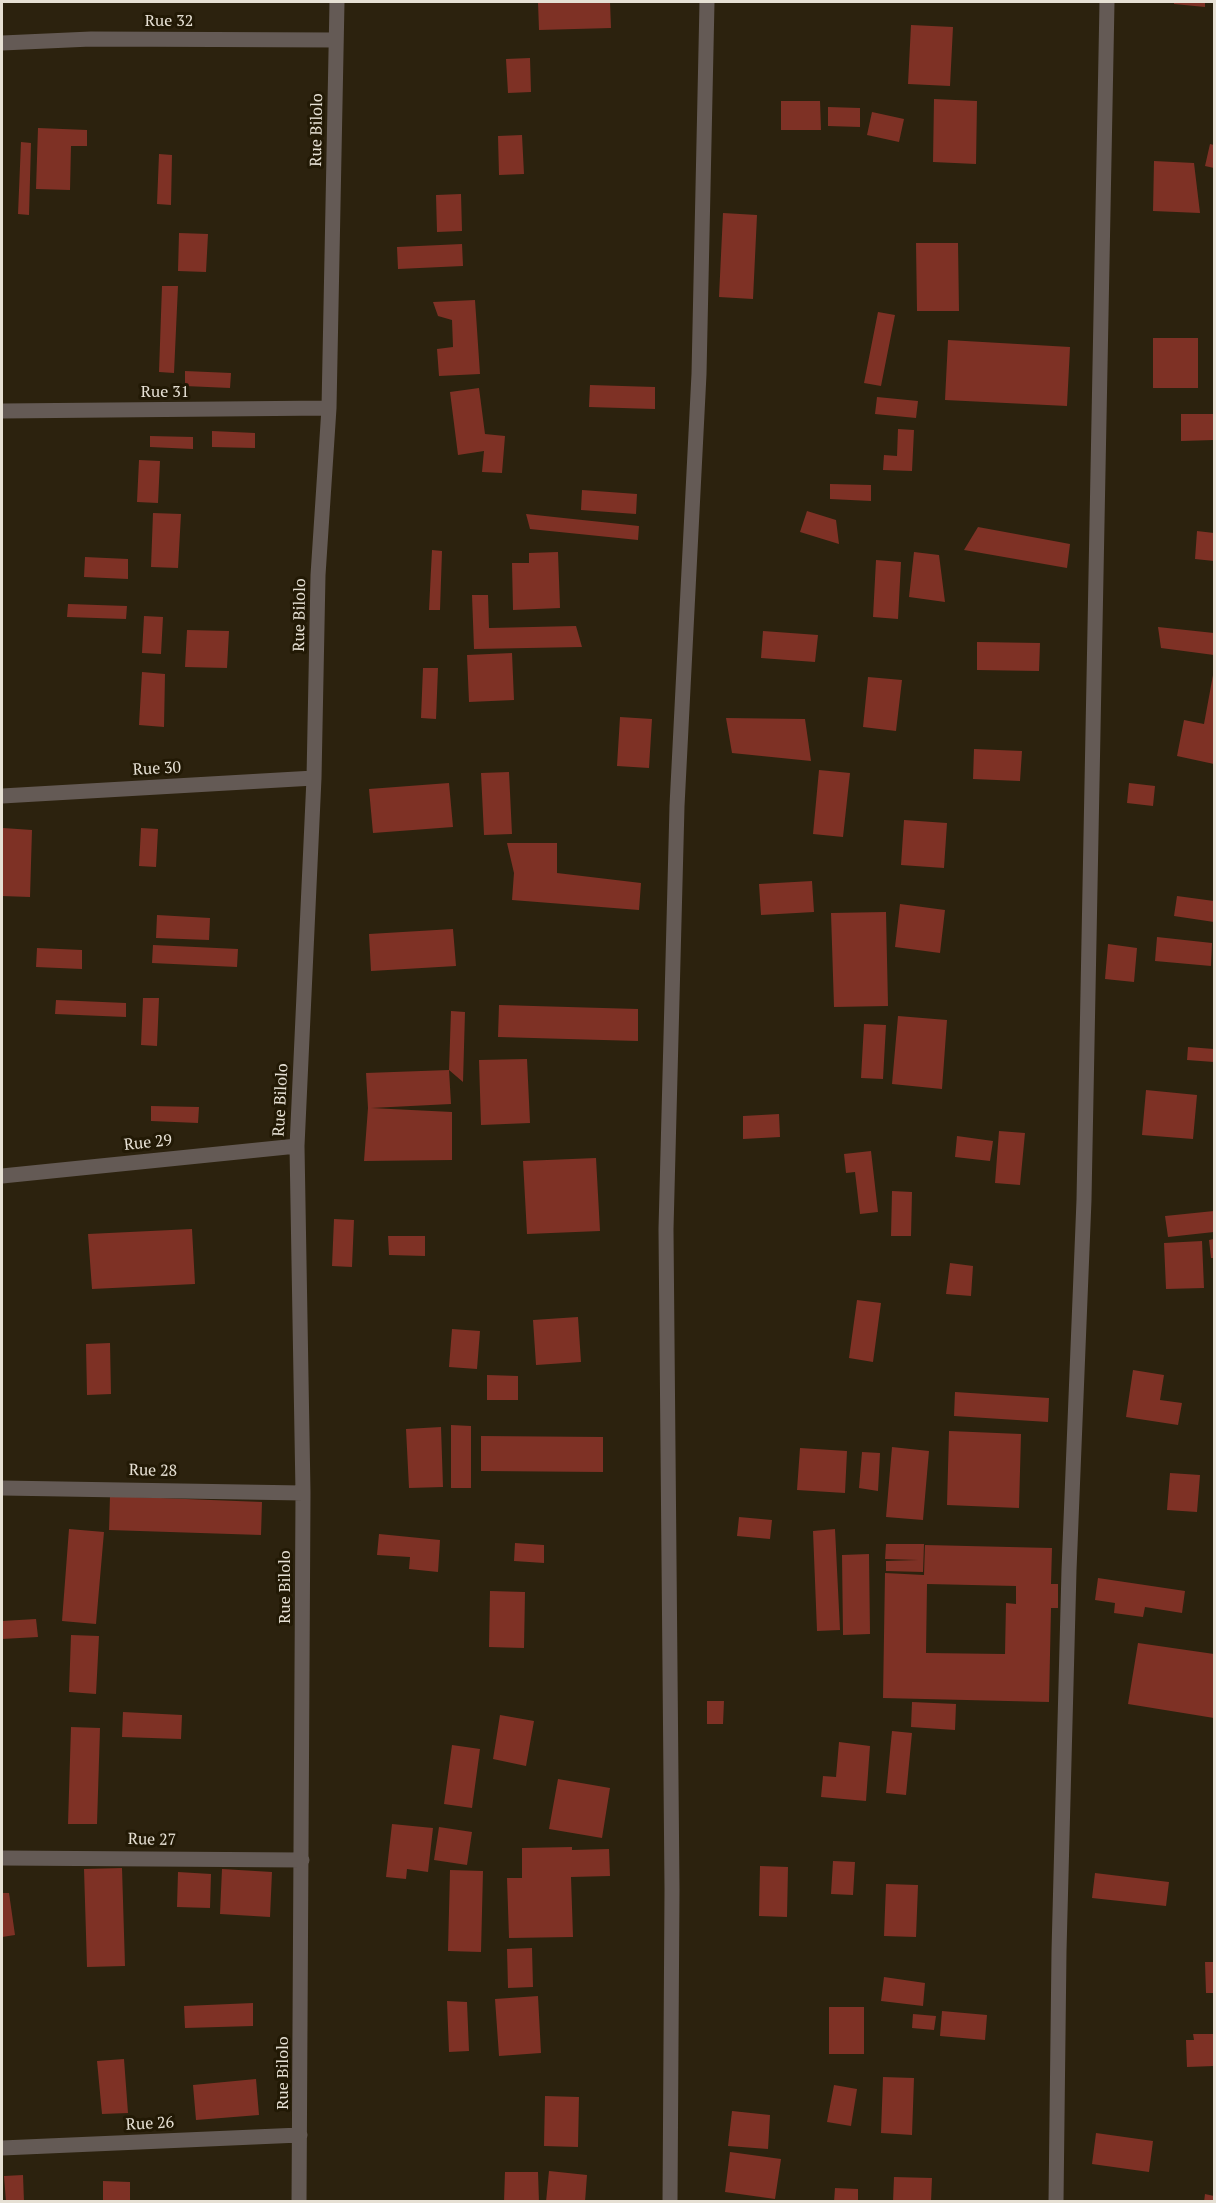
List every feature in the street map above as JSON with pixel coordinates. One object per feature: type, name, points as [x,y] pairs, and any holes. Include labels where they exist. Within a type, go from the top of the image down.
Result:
[{"type":"street","name":"Rue Bilolo","points":[[299,2202],[303,1493],[297,1146],[314,778],[318,575],[329,408],[337,2]]},
{"type":"street","points":[[670,2202],[672,1889],[666,1229],[677,806],[699,374],[707,2]]},
{"type":"street","points":[[1056,2202],[1059,1952],[1069,1570],[1084,1188],[1107,2]]},
{"type":"street","name":"Rue 32","points":[[2,43],[91,39],[336,39]]},
{"type":"street","name":"Rue 31","points":[[2,411],[329,408]]},
{"type":"street","name":"Rue 30","points":[[2,796],[314,778]]},
{"type":"street","name":"Rue 29","points":[[2,1176],[297,1146]]},
{"type":"street","name":"Rue 28","points":[[2,1488],[303,1493]]},
{"type":"street","name":"Rue 27","points":[[2,1858],[302,1860]]},
{"type":"street","name":"Rue 26","points":[[2,2148],[300,2135]]},
{"type":"building","points":[[538,2],[610,2],[611,28],[539,30]]},
{"type":"building","points":[[1174,2],[1205,2],[1205,7],[1174,4]]},
{"type":"building","points":[[911,25],[953,27],[950,86],[908,84]]},
{"type":"building","points":[[530,58],[531,92],[508,93],[506,59]]},
{"type":"building","points":[[934,99],[977,101],[976,164],[933,162]]},
{"type":"building","points":[[781,101],[820,101],[821,130],[781,130]]},
{"type":"building","points":[[828,107],[860,108],[860,127],[828,126]]},
{"type":"building","points":[[872,112],[904,119],[899,142],[867,135]]},
{"type":"building","points":[[38,128],[87,130],[87,146],[71,146],[70,190],[36,189]]},
{"type":"building","points":[[522,135],[524,174],[499,175],[498,136]]},
{"type":"building","points":[[21,142],[31,143],[29,215],[18,214]]},
{"type":"building","points":[[1210,144],[1214,145],[1214,168],[1205,166]]},
{"type":"building","points":[[159,154],[172,155],[171,205],[157,204]]},
{"type":"building","points":[[1154,161],[1194,163],[1200,213],[1153,211]]},
{"type":"building","points":[[461,194],[462,231],[437,232],[436,195]]},
{"type":"building","points":[[723,213],[757,215],[753,299],[719,297]]},
{"type":"building","points":[[179,233],[208,234],[206,272],[178,271]]},
{"type":"building","points":[[916,243],[958,243],[959,311],[917,311]]},
{"type":"building","points":[[462,244],[463,266],[398,269],[397,247]]},
{"type":"building","points":[[162,286],[178,286],[174,373],[159,372]]},
{"type":"building","points":[[475,300],[480,374],[439,376],[437,349],[453,347],[452,320],[438,316],[433,302]]},
{"type":"building","points":[[878,312],[895,315],[881,386],[864,383]]},
{"type":"building","points":[[1153,338],[1198,338],[1198,388],[1153,388]]},
{"type":"building","points":[[948,340],[1070,347],[1067,406],[945,400]]},
{"type":"building","points":[[185,371],[231,373],[230,388],[185,386]]},
{"type":"building","points":[[590,385],[655,387],[655,409],[589,407]]},
{"type":"building","points":[[479,388],[485,434],[505,436],[502,473],[482,472],[484,451],[458,455],[450,392]]},
{"type":"building","points":[[877,397],[918,401],[916,418],[875,414]]},
{"type":"building","points":[[1181,414],[1214,414],[1214,440],[1181,441]]},
{"type":"building","points":[[898,429],[914,430],[912,471],[883,470],[884,455],[897,456]]},
{"type":"building","points":[[212,431],[255,433],[255,448],[212,447]]},
{"type":"building","points":[[150,436],[193,437],[193,449],[150,447]]},
{"type":"building","points":[[139,460],[160,461],[158,503],[137,502]]},
{"type":"building","points":[[830,484],[871,485],[871,501],[830,499]]},
{"type":"building","points":[[582,490],[637,494],[636,514],[581,510]]},
{"type":"building","points":[[807,511],[836,520],[839,544],[800,532]]},
{"type":"building","points":[[153,513],[181,514],[178,568],[151,567]]},
{"type":"building","points":[[526,514],[639,526],[638,540],[530,529]]},
{"type":"building","points":[[978,527],[1070,544],[1067,568],[964,550]]},
{"type":"building","points":[[1197,531],[1214,533],[1214,561],[1195,559]]},
{"type":"building","points":[[432,550],[442,551],[440,610],[429,610]]},
{"type":"building","points":[[558,552],[560,608],[513,610],[512,563],[529,563],[529,553]]},
{"type":"building","points":[[914,552],[939,555],[945,602],[909,597]]},
{"type":"building","points":[[85,557],[128,559],[128,579],[84,577]]},
{"type":"building","points":[[876,560],[901,562],[898,619],[873,617]]},
{"type":"building","points":[[472,595],[488,595],[489,628],[576,626],[582,647],[474,649]]},
{"type":"building","points":[[68,604],[127,606],[126,619],[67,617]]},
{"type":"building","points":[[144,616],[163,617],[161,654],[142,653]]},
{"type":"building","points":[[1158,627],[1214,633],[1214,655],[1161,648]]},
{"type":"building","points":[[187,630],[229,631],[227,668],[185,667]]},
{"type":"building","points":[[763,631],[818,635],[815,662],[761,658]]},
{"type":"building","points":[[977,642],[1040,643],[1039,671],[977,670]]},
{"type":"building","points":[[512,653],[514,700],[469,702],[467,655]]},
{"type":"building","points":[[423,668],[438,668],[436,719],[421,718]]},
{"type":"building","points":[[142,672],[165,674],[164,727],[139,725]]},
{"type":"building","points":[[1213,675],[1214,764],[1177,756],[1184,720],[1204,724]]},
{"type":"building","points":[[868,677],[902,680],[896,731],[863,727]]},
{"type":"building","points":[[620,717],[652,719],[649,768],[617,766]]},
{"type":"building","points":[[726,718],[805,719],[811,761],[732,753]]},
{"type":"building","points":[[974,749],[1022,751],[1020,781],[973,779]]},
{"type":"building","points":[[819,770],[850,773],[843,837],[813,834]]},
{"type":"building","points":[[509,772],[512,834],[484,835],[481,773]]},
{"type":"building","points":[[449,783],[453,827],[373,833],[369,789]]},
{"type":"building","points":[[1129,783],[1155,786],[1153,806],[1127,803]]},
{"type":"building","points":[[904,820],[947,823],[944,868],[901,865]]},
{"type":"building","points":[[3,828],[32,830],[30,897],[2,896]]},
{"type":"building","points":[[141,828],[158,829],[156,867],[139,866]]},
{"type":"building","points":[[507,843],[557,843],[557,873],[641,883],[639,910],[512,900],[514,873]]},
{"type":"building","points":[[812,881],[814,912],[761,915],[759,884]]},
{"type":"building","points":[[1177,896],[1214,901],[1214,922],[1174,916]]},
{"type":"building","points":[[900,904],[945,910],[940,953],[895,947]]},
{"type":"building","points":[[886,912],[888,1006],[834,1007],[831,913]]},
{"type":"building","points":[[157,915],[210,918],[209,940],[156,938]]},
{"type":"building","points":[[453,929],[456,966],[371,971],[369,934]]},
{"type":"building","points":[[1157,937],[1212,943],[1211,966],[1155,961]]},
{"type":"building","points":[[1108,944],[1137,948],[1134,982],[1105,979]]},
{"type":"building","points":[[153,945],[238,949],[237,967],[152,963]]},
{"type":"building","points":[[37,948],[82,950],[82,969],[36,967]]},
{"type":"building","points":[[143,998],[159,998],[157,1046],[141,1045]]},
{"type":"building","points":[[56,1000],[126,1003],[126,1017],[55,1014]]},
{"type":"building","points":[[499,1005],[638,1009],[638,1041],[498,1037]]},
{"type":"building","points":[[451,1011],[465,1012],[463,1082],[449,1070]]},
{"type":"building","points":[[898,1016],[947,1020],[942,1089],[892,1084]]},
{"type":"building","points":[[864,1024],[886,1025],[883,1079],[861,1078]]},
{"type":"building","points":[[1188,1047],[1214,1049],[1214,1062],[1187,1060]]},
{"type":"building","points":[[527,1059],[530,1123],[481,1125],[479,1060]]},
{"type":"building","points":[[449,1070],[451,1104],[371,1108],[452,1112],[452,1160],[364,1161],[368,1108],[366,1073]]},
{"type":"building","points":[[1146,1090],[1197,1095],[1193,1139],[1142,1135]]},
{"type":"building","points":[[151,1106],[199,1107],[198,1123],[151,1121]]},
{"type":"building","points":[[779,1114],[780,1137],[743,1139],[743,1116]]},
{"type":"building","points":[[999,1131],[1025,1133],[1020,1185],[995,1183]]},
{"type":"building","points":[[957,1136],[993,1141],[990,1161],[955,1157]]},
{"type":"building","points":[[871,1151],[878,1212],[860,1214],[855,1172],[846,1173],[844,1154]]},
{"type":"building","points":[[596,1158],[600,1231],[527,1234],[523,1161]]},
{"type":"building","points":[[892,1191],[912,1192],[911,1236],[891,1236]]},
{"type":"building","points":[[1214,1211],[1214,1232],[1168,1237],[1165,1216]]},
{"type":"building","points":[[334,1219],[354,1220],[352,1267],[332,1266]]},
{"type":"building","points":[[192,1229],[195,1284],[92,1289],[88,1234]]},
{"type":"building","points":[[388,1236],[425,1236],[425,1256],[389,1255]]},
{"type":"building","points":[[1214,1239],[1214,1258],[1211,1258],[1209,1240]]},
{"type":"building","points":[[1202,1241],[1204,1288],[1166,1289],[1164,1243]]},
{"type":"building","points":[[950,1263],[973,1266],[971,1296],[946,1294]]},
{"type":"building","points":[[857,1300],[881,1303],[873,1362],[849,1358]]},
{"type":"building","points":[[578,1317],[581,1362],[536,1365],[533,1320]]},
{"type":"building","points":[[452,1329],[480,1331],[477,1369],[449,1367]]},
{"type":"building","points":[[110,1343],[111,1394],[87,1395],[86,1344]]},
{"type":"building","points":[[1133,1370],[1164,1375],[1160,1400],[1182,1403],[1178,1425],[1126,1417]]},
{"type":"building","points":[[487,1375],[518,1376],[518,1400],[487,1400]]},
{"type":"building","points":[[955,1392],[1049,1398],[1048,1422],[954,1416]]},
{"type":"building","points":[[451,1425],[471,1426],[471,1488],[451,1488]]},
{"type":"building","points":[[441,1427],[443,1487],[409,1488],[406,1429]]},
{"type":"building","points":[[949,1431],[1021,1434],[1019,1508],[947,1505]]},
{"type":"building","points":[[481,1436],[603,1437],[603,1472],[481,1471]]},
{"type":"building","points":[[892,1447],[929,1451],[923,1520],[886,1517]]},
{"type":"building","points":[[800,1448],[847,1451],[845,1493],[797,1490]]},
{"type":"building","points":[[862,1452],[880,1453],[878,1491],[859,1488]]},
{"type":"building","points":[[1170,1473],[1200,1475],[1197,1512],[1167,1510]]},
{"type":"building","points":[[110,1496],[262,1502],[261,1535],[109,1530]]},
{"type":"building","points":[[739,1517],[772,1520],[770,1539],[737,1536]]},
{"type":"building","points":[[69,1529],[104,1532],[96,1624],[62,1621]]},
{"type":"building","points":[[835,1529],[840,1630],[817,1631],[813,1531]]},
{"type":"building","points":[[379,1534],[440,1540],[438,1572],[409,1569],[410,1557],[377,1555]]},
{"type":"building","points":[[515,1543],[544,1545],[544,1563],[514,1561]]},
{"type":"building","points":[[886,1544],[924,1544],[923,1572],[886,1571],[886,1561],[918,1560],[885,1559]]},
{"type":"building","points":[[925,1545],[1052,1548],[1051,1584],[1058,1584],[1058,1608],[1051,1608],[1049,1702],[883,1698],[885,1573],[924,1575]],"holes":[[[927,1584],[1016,1586],[1016,1604],[1006,1603],[1005,1654],[926,1653]]]},
{"type":"building","points":[[869,1554],[870,1634],[843,1635],[842,1555]]},
{"type":"building","points":[[1098,1578],[1185,1591],[1182,1613],[1145,1607],[1143,1617],[1114,1613],[1115,1603],[1095,1600]]},
{"type":"building","points":[[490,1591],[525,1592],[524,1648],[489,1647]]},
{"type":"building","points":[[36,1619],[38,1637],[2,1639],[2,1621]]},
{"type":"building","points":[[71,1635],[99,1636],[96,1694],[69,1692]]},
{"type":"building","points":[[1138,1643],[1214,1654],[1214,1718],[1128,1704]]},
{"type":"building","points":[[707,1701],[724,1701],[723,1724],[707,1724]]},
{"type":"building","points":[[912,1702],[956,1704],[955,1730],[911,1727]]},
{"type":"building","points":[[123,1712],[182,1715],[181,1739],[122,1737]]},
{"type":"building","points":[[500,1715],[534,1721],[526,1766],[493,1759]]},
{"type":"building","points":[[71,1727],[100,1728],[97,1824],[68,1824]]},
{"type":"building","points":[[892,1731],[912,1733],[906,1795],[886,1793]]},
{"type":"building","points":[[839,1742],[870,1746],[866,1801],[821,1797],[823,1776],[836,1777]]},
{"type":"building","points":[[452,1745],[480,1749],[472,1808],[444,1804]]},
{"type":"building","points":[[558,1779],[610,1788],[602,1838],[549,1829]]},
{"type":"building","points":[[392,1824],[433,1828],[428,1872],[407,1869],[406,1879],[386,1877]]},
{"type":"building","points":[[439,1827],[472,1832],[467,1865],[434,1860]]},
{"type":"building","points":[[572,1847],[572,1850],[609,1849],[610,1876],[571,1877],[573,1937],[509,1938],[507,1878],[522,1878],[522,1848]]},
{"type":"building","points":[[833,1861],[855,1862],[853,1895],[831,1894]]},
{"type":"building","points":[[760,1866],[788,1867],[787,1917],[759,1916]]},
{"type":"building","points":[[122,1868],[125,1966],[87,1967],[84,1869]]},
{"type":"building","points":[[222,1869],[272,1872],[270,1917],[220,1914]]},
{"type":"building","points":[[450,1870],[483,1871],[481,1952],[448,1951]]},
{"type":"building","points":[[178,1872],[211,1874],[210,1908],[177,1907]]},
{"type":"building","points":[[1095,1873],[1169,1882],[1166,1906],[1092,1898]]},
{"type":"building","points":[[886,1884],[918,1885],[916,1937],[884,1936]]},
{"type":"building","points":[[2,1893],[9,1893],[15,1935],[2,1937]]},
{"type":"building","points":[[532,1948],[533,1987],[508,1988],[507,1949]]},
{"type":"building","points":[[1205,1962],[1214,1962],[1214,1993],[1206,1993]]},
{"type":"building","points":[[884,1977],[925,1983],[923,2006],[881,2001]]},
{"type":"building","points":[[538,1996],[541,2053],[499,2056],[495,1999]]},
{"type":"building","points":[[447,2001],[467,2002],[469,2051],[449,2052]]},
{"type":"building","points":[[253,2003],[253,2026],[185,2028],[184,2006]]},
{"type":"building","points":[[829,2007],[864,2007],[864,2054],[829,2054]]},
{"type":"building","points":[[942,2011],[987,2015],[985,2040],[940,2036]]},
{"type":"building","points":[[913,2014],[936,2016],[934,2030],[912,2028]]},
{"type":"building","points":[[1193,2034],[1214,2034],[1214,2066],[1187,2067],[1186,2040],[1194,2040]]},
{"type":"building","points":[[124,2059],[128,2113],[102,2114],[97,2061]]},
{"type":"building","points":[[883,2077],[914,2078],[912,2135],[881,2133]]},
{"type":"building","points":[[256,2079],[259,2115],[196,2120],[193,2085]]},
{"type":"building","points":[[834,2085],[857,2089],[851,2126],[827,2122]]},
{"type":"building","points":[[545,2096],[579,2097],[578,2147],[544,2146]]},
{"type":"building","points":[[732,2111],[770,2115],[768,2149],[728,2146]]},
{"type":"building","points":[[1096,2133],[1153,2141],[1149,2172],[1092,2164]]},
{"type":"building","points":[[730,2152],[781,2159],[775,2199],[725,2192]]},
{"type":"building","points":[[549,2171],[587,2175],[585,2202],[546,2202]]},
{"type":"building","points":[[505,2172],[538,2172],[539,2202],[504,2202]]},
{"type":"building","points":[[23,2175],[24,2202],[6,2202],[4,2176]]},
{"type":"building","points":[[894,2177],[932,2178],[931,2202],[893,2202]]},
{"type":"building","points":[[103,2181],[130,2182],[130,2202],[103,2202]]},
{"type":"building","points":[[835,2188],[858,2189],[858,2202],[834,2202]]},
{"type":"building","points":[[1205,2194],[1214,2196],[1214,2202],[1204,2202]]}]
